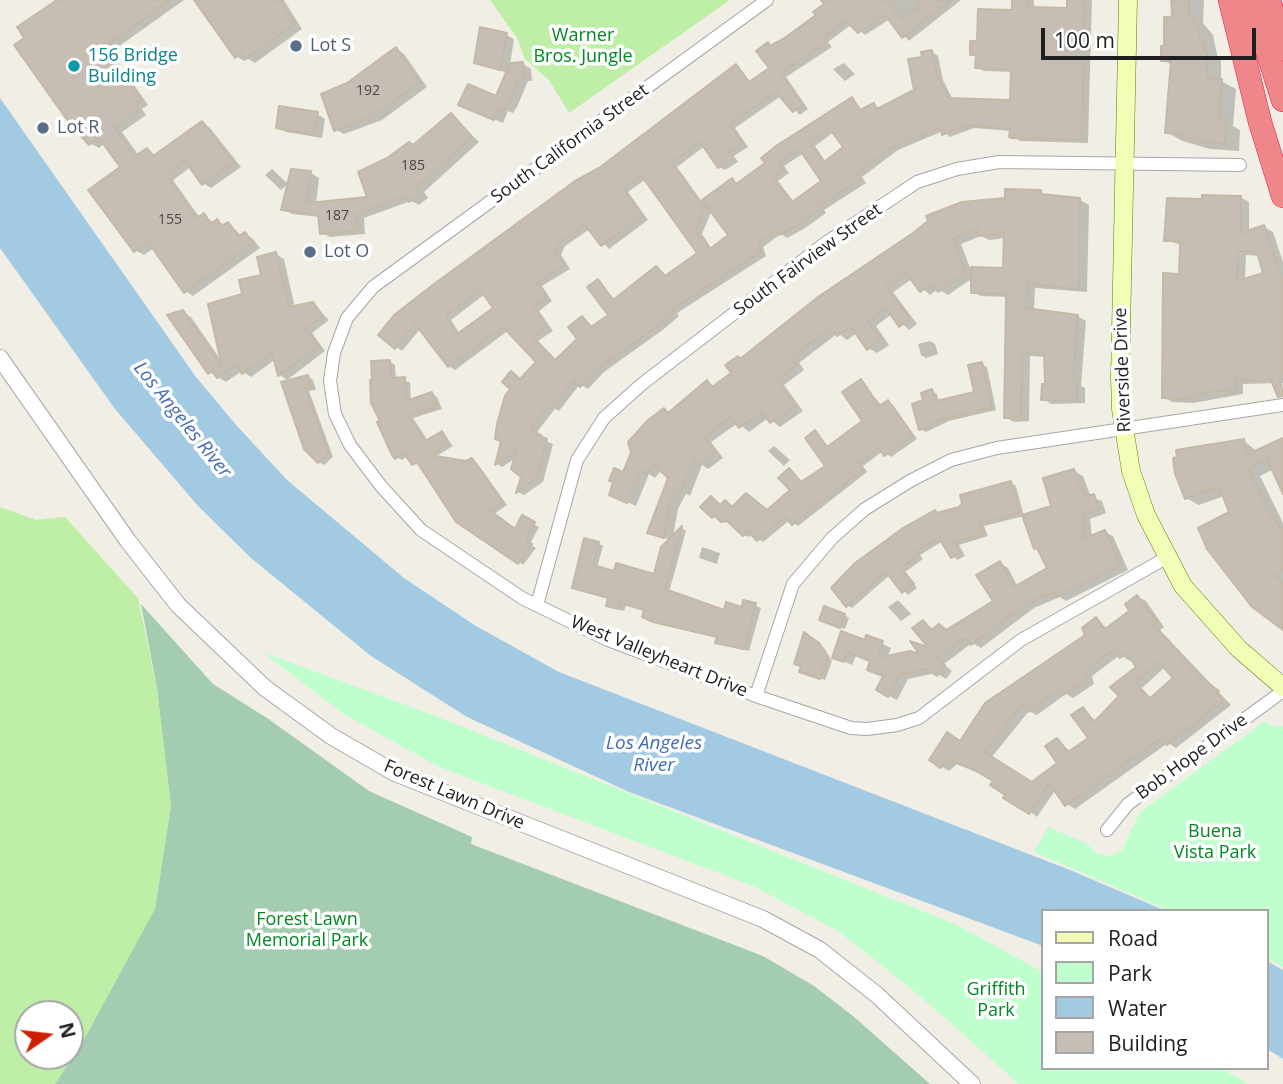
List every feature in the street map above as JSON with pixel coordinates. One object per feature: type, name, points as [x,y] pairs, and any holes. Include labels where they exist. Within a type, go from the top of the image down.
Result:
[{"type":"highway","points":[[1230,0],[1260,122],[1283,196]]},
{"type":"highway","points":[[1251,0],[1283,100]]},
{"type":"highway","points":[[1269,0],[1283,49]]},
{"type":"highway","points":[[1280,0],[1283,10]]},
{"type":"main road","name":"Riverside Drive","points":[[1128,0],[1120,378],[1123,428],[1135,482],[1146,515],[1166,558],[1183,586],[1239,649],[1283,689]]},
{"type":"street","name":"South California Street","points":[[373,287],[767,0]]},
{"type":"street","name":"South Fairview Street","points":[[537,605],[577,460],[604,418],[642,384],[824,244],[917,182],[957,169],[999,162],[1240,165]]},
{"type":"street","name":"West Valleyheart Drive","points":[[373,287],[347,318],[332,362],[330,381],[335,414],[350,445],[381,486],[421,530],[490,579],[608,640],[832,724],[867,729],[897,725],[919,718],[1021,640],[1166,558]]},
{"type":"street","name":"Forest Lawn Drive","points":[[0,358],[128,541],[178,606],[265,688],[331,736],[395,772],[763,919],[820,950],[877,995],[972,1084]]},
{"type":"street","points":[[756,696],[793,584],[832,538],[865,509],[910,481],[951,460],[997,448],[1283,405]]},
{"type":"street","name":"Bob Hope Drive","points":[[1107,831],[1128,804],[1283,689]]},
{"type":"green space","name":"Warner Bros. Jungle","points":[[490,0],[730,0],[569,113],[549,80],[525,59],[517,38]]},
{"type":"green space","points":[[0,507],[36,520],[65,517],[138,598],[157,688],[171,806],[155,910],[84,1040],[84,1000],[14,1000],[14,1070],[64,1070],[55,1084],[0,1084]]},
{"type":"green space","name":"Forest Lawn Memorial Park","points":[[141,604],[213,684],[267,718],[369,791],[472,837],[471,844],[763,956],[814,986],[853,1016],[930,1084],[55,1084],[64,1070],[84,1070],[84,1039],[155,909],[171,806],[157,688]]},
{"type":"green space","name":"Griffith Park","points":[[262,652],[441,718],[955,924],[1042,971],[1042,1070],[1224,1070],[1249,1084],[1019,1084],[920,996],[838,931],[753,886],[439,767],[345,715]]},
{"type":"green space","name":"Buena Vista Park","points":[[1265,721],[1269,726],[1283,726],[1283,967],[1269,959],[1269,909],[1165,909],[1034,852],[1048,827],[1086,843],[1096,853],[1110,856],[1122,850],[1140,812]]},
{"type":"water","name":"Los Angeles River","points":[[0,98],[196,377],[237,426],[287,480],[404,578],[476,626],[559,672],[1070,870],[1161,909],[1042,909],[1042,946],[629,792],[467,717],[371,656],[251,558],[198,506],[115,409],[0,248]]},
{"type":"water","points":[[1269,962],[1283,970],[1283,1059],[1269,1050]]},
{"type":"building","points":[[57,0],[170,0],[104,47],[141,100],[135,104],[139,110],[114,127],[135,156],[147,148],[153,156],[202,121],[234,162],[202,185],[185,161],[166,175],[197,218],[204,213],[211,224],[217,219],[222,226],[228,222],[239,236],[245,232],[253,243],[184,293],[148,242],[134,252],[88,190],[120,167],[99,138],[89,145],[70,124],[14,45],[24,38],[17,27]]},
{"type":"building","name":"156 Bridge Building","points":[[194,0],[280,0],[295,24],[245,59],[241,53],[235,58]]},
{"type":"building","points":[[821,0],[888,0],[902,20],[921,6],[916,0],[951,0],[902,38],[885,15],[858,33],[846,21],[823,38],[826,43],[781,73],[803,105],[793,112],[776,92],[730,124],[743,143],[729,152],[733,158],[718,168],[700,142],[672,163],[705,208],[696,230],[710,249],[728,235],[702,200],[732,178],[736,184],[765,163],[761,158],[776,146],[852,97],[860,110],[874,103],[877,109],[914,90],[908,59],[922,57],[921,52],[932,50],[937,75],[949,98],[1010,100],[1011,70],[975,68],[976,55],[970,55],[970,41],[977,41],[978,9],[1012,10],[1012,0],[1028,0],[1028,7],[1067,8],[1067,0],[1085,0],[1082,140],[1012,138],[1009,137],[1010,129],[967,125],[942,135],[941,127],[891,148],[857,173],[861,179],[819,206],[821,209],[798,225],[779,235],[776,230],[758,243],[761,252],[672,309],[674,312],[658,326],[597,369],[580,387],[574,380],[551,409],[548,407],[531,428],[537,430],[536,435],[547,439],[537,478],[516,493],[521,477],[511,469],[516,451],[495,465],[501,441],[495,439],[497,424],[505,396],[510,389],[502,382],[511,371],[520,379],[536,362],[503,327],[448,367],[415,324],[395,349],[378,335],[394,315],[434,284],[575,181],[599,168],[736,64],[749,82],[769,68],[756,51],[768,42],[770,46],[783,39],[816,15],[813,12],[824,4]],"holes":[[[829,128],[843,147],[824,162],[810,142]],[[799,149],[821,181],[792,202],[773,177],[784,169],[779,162]],[[641,175],[697,253],[665,276],[656,266],[613,300],[598,279],[587,287],[608,315],[591,327],[582,316],[568,327],[577,339],[555,360],[533,337],[548,327],[534,307],[547,297],[537,283],[565,265],[555,251],[559,243],[585,225],[601,246],[643,216],[623,188]],[[480,290],[493,308],[457,334],[446,316]]]},
{"type":"building","points":[[1172,0],[1189,0],[1189,16],[1194,16],[1200,41],[1203,41],[1203,51],[1207,51],[1207,78],[1222,79],[1219,119],[1226,119],[1225,144],[1194,141],[1194,138],[1182,138],[1182,134],[1165,133],[1171,61],[1161,61],[1161,46],[1164,46],[1164,17],[1173,17]]},
{"type":"building","points":[[480,27],[507,33],[500,70],[474,63]]},
{"type":"building","points":[[396,47],[420,82],[373,116],[334,131],[321,94],[347,83]]},
{"type":"building","points":[[523,62],[524,77],[520,77],[509,103],[504,110],[499,108],[494,120],[458,105],[468,84],[496,96],[510,63]]},
{"type":"building","points":[[279,106],[318,112],[314,135],[276,128]]},
{"type":"building","points":[[451,113],[472,137],[416,187],[421,193],[409,202],[405,196],[356,214],[358,230],[320,234],[318,215],[281,210],[291,169],[311,171],[307,203],[367,197],[358,172],[387,158],[409,142],[413,145]]},
{"type":"building","points":[[1005,189],[1041,190],[1041,194],[1080,198],[1079,289],[1027,284],[1026,308],[1078,315],[1073,381],[1077,381],[1077,400],[1041,400],[1042,384],[1045,384],[1044,353],[1022,352],[1021,417],[1004,418],[1006,297],[1004,293],[971,293],[971,267],[1003,268],[1004,233],[978,236],[978,229],[953,239],[966,273],[938,292],[932,283],[920,292],[906,273],[886,286],[910,319],[899,327],[886,308],[868,321],[881,339],[867,350],[851,327],[837,336],[831,327],[791,358],[797,365],[777,380],[796,406],[770,423],[762,412],[739,428],[731,417],[704,437],[716,453],[698,465],[694,459],[681,492],[677,491],[670,504],[664,538],[647,533],[668,478],[654,465],[646,474],[640,470],[627,503],[609,495],[613,482],[609,481],[614,468],[623,472],[631,453],[628,442],[648,420],[664,408],[668,413],[707,380],[712,387],[731,373],[725,365],[738,356],[740,359],[818,297],[913,233],[928,221],[926,216],[962,202],[1005,198]]},
{"type":"building","points":[[1202,195],[1241,196],[1241,233],[1264,225],[1283,280],[1283,374],[1280,376],[1283,396],[1278,397],[1270,378],[1261,381],[1235,380],[1235,390],[1206,392],[1183,399],[1162,398],[1163,273],[1179,274],[1180,247],[1180,241],[1164,241],[1167,198],[1202,199]],"holes":[[[1238,251],[1257,252],[1263,273],[1237,281]]]},
{"type":"building","points":[[276,252],[289,307],[313,302],[323,316],[306,328],[319,346],[278,376],[272,352],[242,374],[236,365],[217,378],[212,371],[208,374],[167,315],[183,310],[222,367],[208,304],[242,294],[239,280],[261,275],[257,257]]},
{"type":"building","points":[[390,360],[391,378],[405,377],[406,401],[432,392],[437,406],[409,416],[425,441],[442,431],[449,443],[430,455],[466,461],[472,458],[503,502],[491,511],[515,529],[522,515],[535,522],[526,540],[532,544],[518,564],[456,522],[417,462],[412,465],[404,453],[395,459],[392,455],[371,403],[370,380],[371,361]]},
{"type":"building","points":[[982,362],[992,408],[943,419],[931,424],[932,427],[919,430],[912,404],[923,400],[921,393],[932,389],[936,401],[974,392],[968,365]]},
{"type":"building","points":[[308,375],[311,387],[305,389],[329,453],[318,463],[304,449],[281,382]]},
{"type":"building","points":[[861,379],[879,406],[888,400],[913,436],[884,456],[879,448],[859,463],[863,469],[792,525],[785,517],[757,541],[748,531],[743,536],[727,521],[721,522],[714,515],[712,518],[700,507],[711,496],[720,505],[725,500],[732,507],[746,493],[767,510],[790,490],[778,478],[789,468],[801,482],[825,466],[805,438],[815,430],[827,447],[862,421],[842,392]]},
{"type":"building","points":[[1283,438],[1283,494],[1267,459],[1248,468],[1267,509],[1283,531],[1283,569],[1275,576],[1283,583],[1283,630],[1252,607],[1207,549],[1198,528],[1229,512],[1219,487],[1185,499],[1175,474],[1173,458],[1177,457],[1176,450],[1244,439],[1246,455]]},
{"type":"building","points":[[1074,469],[1085,497],[1094,494],[1099,509],[1082,514],[1085,523],[1083,539],[1105,530],[1121,565],[1056,597],[1054,592],[1026,604],[971,645],[967,639],[963,639],[937,659],[945,665],[937,676],[927,669],[900,675],[888,697],[876,690],[883,676],[867,670],[870,661],[847,652],[844,662],[832,658],[841,631],[865,640],[866,635],[883,641],[878,658],[910,651],[919,654],[910,641],[928,647],[912,628],[923,620],[931,630],[939,624],[946,630],[993,601],[976,575],[1000,561],[1014,587],[1047,568],[1037,548],[1034,549],[1022,515],[1051,506],[1043,478]]},
{"type":"building","points":[[1011,481],[1020,513],[980,523],[983,534],[955,542],[961,553],[951,558],[939,538],[916,551],[919,555],[901,568],[914,584],[902,593],[886,572],[846,607],[831,588],[855,563],[903,528],[935,510],[937,513],[959,507],[962,503],[960,495]]},
{"type":"building","points":[[682,526],[665,589],[724,610],[726,602],[742,607],[743,600],[756,603],[744,649],[715,643],[717,637],[653,622],[642,617],[644,610],[620,603],[619,609],[606,606],[608,598],[572,588],[584,538],[599,542],[593,565],[614,571],[616,563],[654,574],[661,547]]},
{"type":"building","points":[[1137,595],[1157,622],[1153,624],[1200,677],[1219,691],[1217,693],[1224,700],[1216,708],[1214,706],[1167,745],[1161,738],[1065,806],[1049,783],[1029,814],[1003,798],[1005,795],[990,785],[993,781],[974,770],[949,760],[940,768],[929,760],[947,732],[960,741],[985,703],[1085,635],[1082,628],[1096,617],[1105,629],[1129,611],[1125,604]],"holes":[[[1113,650],[1120,658],[1127,653],[1136,667],[1110,687],[1119,696],[1094,722],[1083,707],[1071,715],[1088,738],[1068,752],[1057,738],[1045,746],[1057,763],[1032,782],[984,752],[1023,704],[1028,712],[1057,691],[1063,695],[1087,679],[1084,671]],[[1159,662],[1173,678],[1149,699],[1135,683]]]},
{"type":"building","points":[[824,606],[845,614],[840,628],[819,620]]},
{"type":"building","points":[[804,632],[819,643],[828,657],[820,679],[799,672],[801,666],[794,664]]},
{"type":"place","name":"Lot S","points":[[296,46]]},
{"type":"place","name":"156 Bridge Building","points":[[74,66]]},
{"type":"place","name":"Lot R","points":[[43,128]]},
{"type":"place","name":"Lot O","points":[[310,252]]}]
